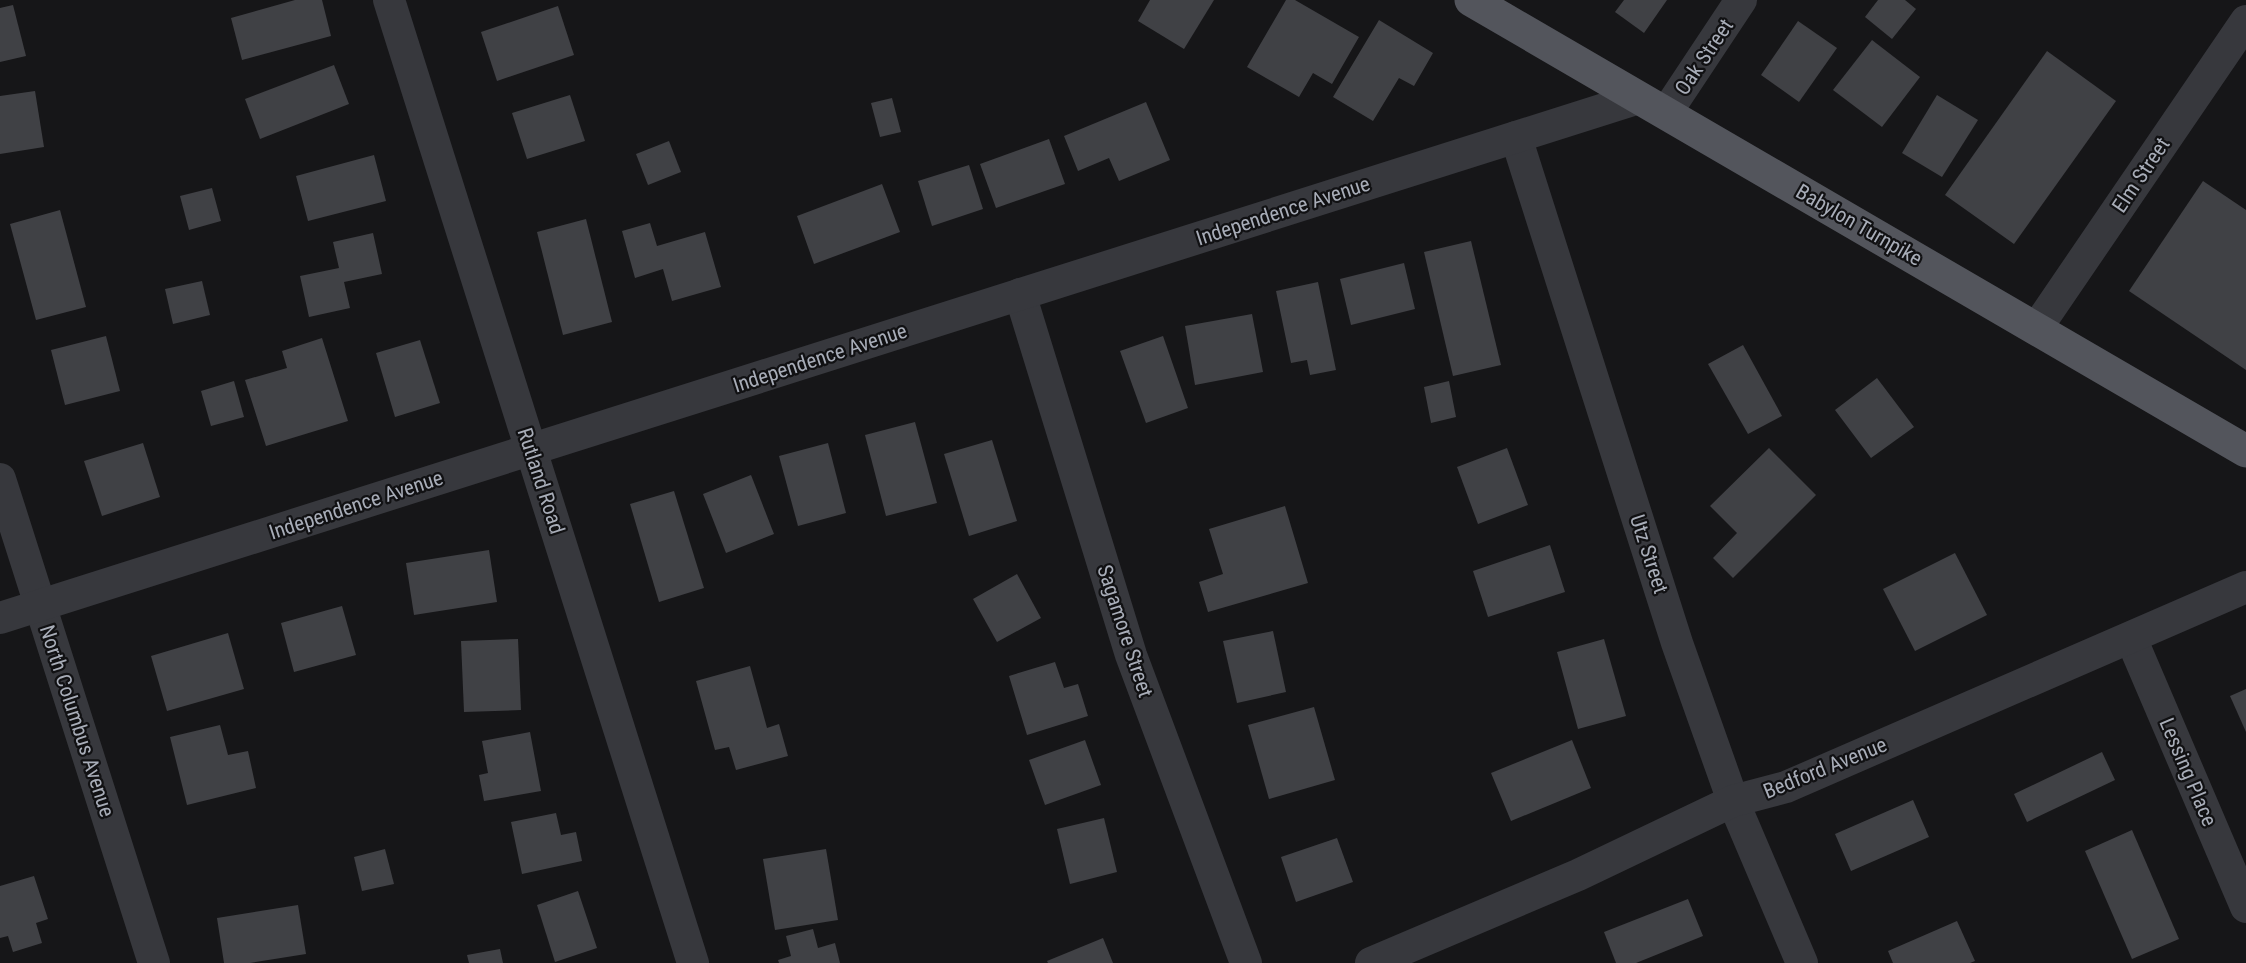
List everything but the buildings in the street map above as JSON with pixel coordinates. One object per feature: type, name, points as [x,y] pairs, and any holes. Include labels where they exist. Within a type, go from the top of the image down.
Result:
[{"type":"main road","name":"Babylon Turnpike","points":[[1471,0],[2246,452]]},
{"type":"street","name":"Rutland Road","points":[[388,0],[693,963]]},
{"type":"street","name":"Oak Street","points":[[1653,105],[1741,0]]},
{"type":"street","name":"Elm Street","points":[[2036,329],[2246,21]]},
{"type":"street","name":"Independence Avenue","points":[[0,618],[1515,137],[1653,105]]},
{"type":"street","name":"Utz Street","points":[[1515,137],[1677,643],[1733,801],[1802,963]]},
{"type":"street","name":"Sagamore Street","points":[[1020,294],[1131,655],[1246,963]]},
{"type":"street","name":"North Columbus Avenue","points":[[0,479],[154,963]]},
{"type":"street","name":"Bedford Avenue","points":[[1371,963],[1578,875],[1733,801],[1786,787],[2246,587]]},
{"type":"street","name":"Lessing Place","points":[[2131,638],[2246,907]]}]
